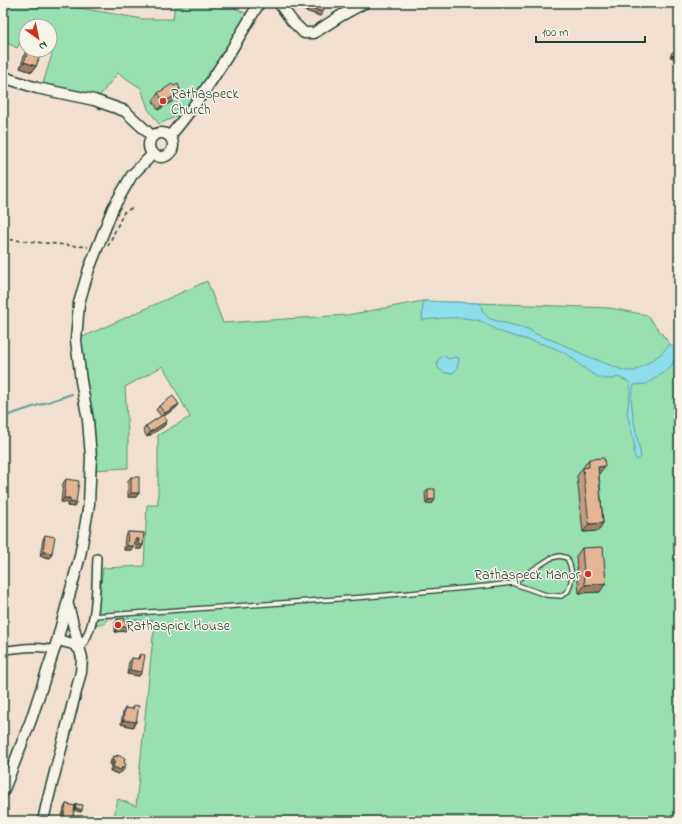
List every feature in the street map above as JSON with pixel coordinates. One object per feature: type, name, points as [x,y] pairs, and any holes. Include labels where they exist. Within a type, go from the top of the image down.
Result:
[{"type":"street","points":[[170,136],[189,114],[233,48],[259,3]]},
{"type":"street","points":[[279,3],[292,21],[304,33],[314,33],[364,3]]},
{"type":"street","points":[[3,75],[9,79],[37,88],[94,100],[125,111],[152,136]]},
{"type":"street","points":[[159,132],[170,136],[173,144],[171,152],[160,157],[153,154],[148,143],[152,136],[159,132]]},
{"type":"street","points":[[3,792],[31,720],[58,640],[81,549],[89,504],[91,457],[88,420],[76,340],[79,303],[89,269],[113,208],[132,175],[153,154]]},
{"type":"street","points":[[79,649],[90,630],[93,616],[97,558]]},
{"type":"street","points":[[43,821],[81,672],[82,658],[68,605]]},
{"type":"street","points":[[58,640],[73,644],[79,649]]},
{"type":"street","points":[[3,650],[34,647],[54,650]]},
{"type":"lane","points":[[93,616],[366,597],[512,583],[546,595],[561,596],[568,591],[573,576],[571,565],[567,558],[560,556],[551,558],[512,583]]},
{"type":"path","points":[[105,252],[124,212],[134,207]]},
{"type":"path","points":[[3,239],[88,247]]},
{"type":"green space","points":[[3,3],[51,3],[143,19],[173,19],[175,3],[224,3],[249,15],[195,95],[178,116],[159,124],[148,109],[141,88],[118,73],[97,99],[42,87],[51,58],[58,58],[58,18],[18,18],[17,48],[3,41]]},
{"type":"green space","points":[[207,281],[223,323],[347,315],[423,301],[610,308],[647,315],[673,348],[679,352],[679,821],[113,821],[118,799],[136,806],[153,637],[157,621],[108,618],[104,624],[96,625],[103,568],[144,566],[147,505],[158,505],[158,435],[190,417],[163,366],[125,387],[128,435],[128,468],[91,470],[76,340]]},
{"type":"water","points":[[423,301],[480,303],[483,312],[490,319],[528,329],[582,354],[625,371],[635,371],[661,354],[670,344],[679,352],[671,367],[646,384],[634,385],[631,398],[641,457],[637,460],[634,455],[634,442],[627,413],[631,383],[618,377],[604,379],[591,373],[568,355],[560,351],[543,344],[498,331],[481,321],[460,318],[422,320]]},
{"type":"water","points":[[444,356],[449,359],[455,357],[459,358],[457,369],[453,373],[445,373],[438,368],[438,360]]},
{"type":"building","points":[[307,3],[325,4],[323,12],[305,6]]},
{"type":"building","points":[[672,52],[679,54],[679,57],[671,55]]},
{"type":"building","points":[[26,58],[39,58],[36,66],[24,62]]},
{"type":"building","points":[[172,84],[174,86],[178,84],[180,89],[177,90],[179,93],[164,102],[158,93]]},
{"type":"building","points":[[173,396],[179,404],[165,413],[159,406]]},
{"type":"building","points":[[163,415],[167,421],[150,432],[146,426]]},
{"type":"building","points":[[604,458],[605,466],[598,467],[603,523],[589,524],[583,468],[589,467],[589,459]]},
{"type":"building","points":[[131,477],[139,477],[139,493],[131,493]]},
{"type":"building","points":[[66,479],[79,481],[76,503],[70,502],[70,498],[64,498]]},
{"type":"building","points":[[428,489],[435,489],[435,499],[428,500]]},
{"type":"building","points":[[128,532],[144,533],[143,545],[138,545],[139,539],[135,539],[134,546],[127,546]]},
{"type":"building","points":[[45,535],[55,537],[52,553],[43,552]]},
{"type":"building","points":[[603,547],[606,583],[585,585],[582,548]]},
{"type":"building","points":[[124,618],[125,623],[128,623],[128,626],[117,628],[118,619]]},
{"type":"building","points":[[140,654],[145,655],[142,672],[130,670],[132,658],[139,659]]},
{"type":"building","points":[[134,705],[139,706],[136,722],[123,720],[125,708],[133,709]]},
{"type":"building","points":[[117,755],[125,758],[125,768],[122,767],[121,770],[113,767],[115,761],[113,760],[114,756],[117,757]]},
{"type":"building","points":[[66,804],[75,806],[72,821],[63,821]]},
{"type":"building","points":[[76,804],[83,805],[82,810],[75,808]]},
{"type":"waterway","points":[[3,417],[72,394]]},
{"type":"place","name":"Rathaspeck Church","points":[[163,101]]},
{"type":"place","name":"Rathaspeck Manor","points":[[588,574]]},
{"type":"place","name":"Rathaspick House","points":[[118,625]]}]
